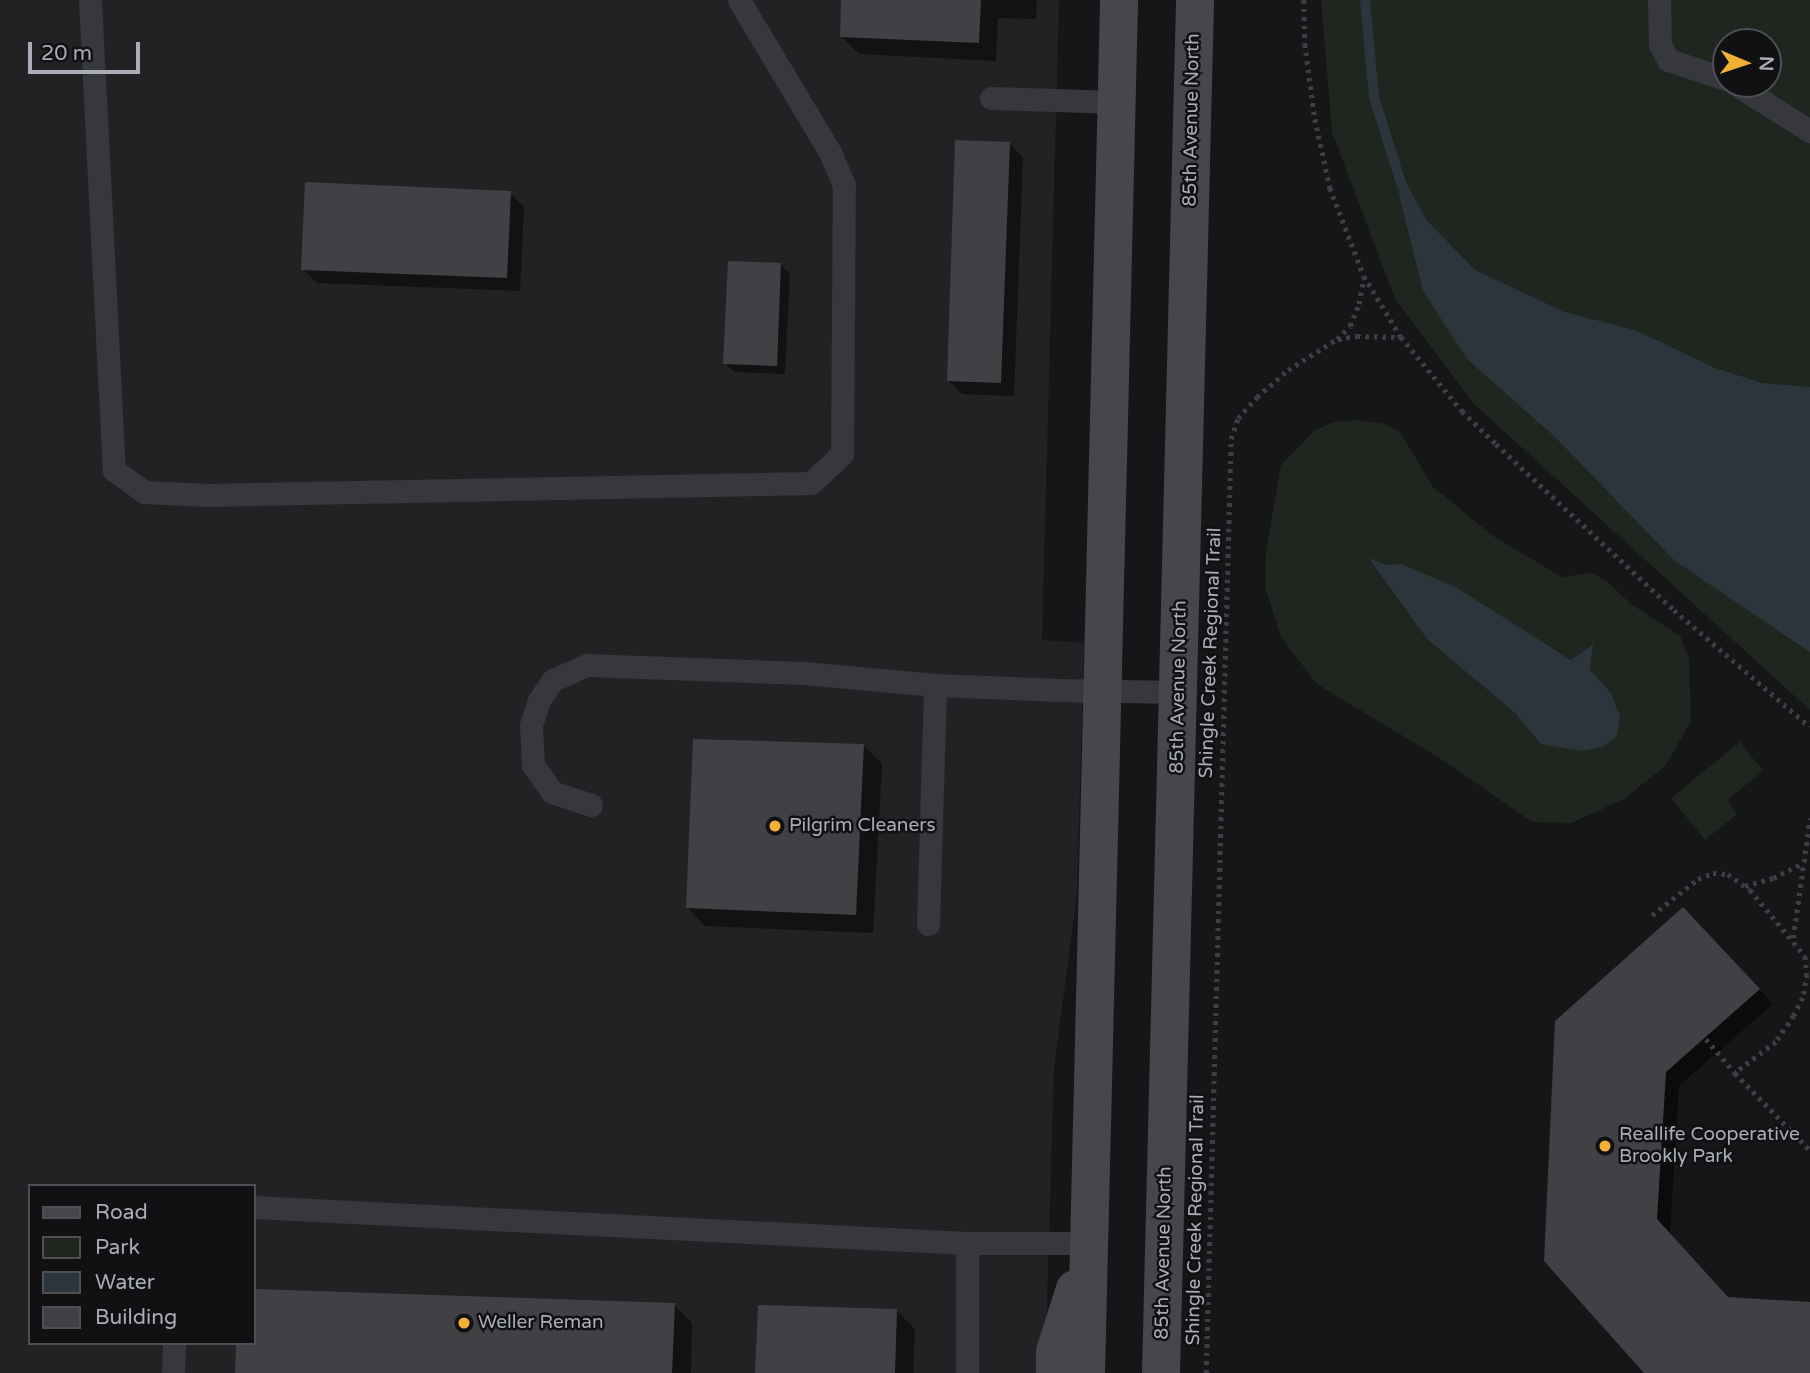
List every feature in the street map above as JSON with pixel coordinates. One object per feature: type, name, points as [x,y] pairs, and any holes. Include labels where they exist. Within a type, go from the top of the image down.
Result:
[{"type":"main road","points":[[1086,1373],[1119,0]]},
{"type":"main road","name":"85th Avenue North","points":[[1161,1373],[1195,0]]},
{"type":"main road","points":[[1055,1373],[1055,1352],[1089,1243]]},
{"type":"lane","points":[[90,0],[114,470],[144,492],[208,495],[811,483],[819,476],[842,454],[844,185],[831,154],[739,0]]},
{"type":"lane","points":[[1659,0],[1660,44],[1668,60],[1712,74]]},
{"type":"lane","points":[[991,98],[1117,102]]},
{"type":"lane","points":[[1757,98],[1810,131]]},
{"type":"lane","points":[[591,805],[552,792],[533,765],[531,724],[539,699],[553,680],[587,665],[804,673],[935,684],[1178,692]]},
{"type":"lane","points":[[928,924],[935,684]]},
{"type":"lane","points":[[256,1207],[967,1243],[1089,1243]]},
{"type":"lane","points":[[967,1243],[967,1373]]},
{"type":"lane","points":[[173,1373],[174,1345]]},
{"type":"path","points":[[1304,0],[1305,44],[1317,131],[1330,188],[1364,276],[1401,337],[1462,411],[1496,444],[1674,610],[1810,727]]},
{"type":"path","name":"Shingle Creek Regional Trail","points":[[1206,1373],[1231,439],[1238,418],[1256,397],[1288,370],[1337,339],[1354,315],[1364,276]]},
{"type":"path","points":[[1337,339],[1357,336],[1401,337]]},
{"type":"path","points":[[1793,939],[1810,818]]},
{"type":"path","points":[[1744,886],[1773,878],[1802,864]]},
{"type":"path","points":[[1652,915],[1698,878],[1713,873],[1728,874],[1744,886],[1793,939],[1805,957],[1807,974],[1803,998],[1776,1042],[1735,1073]]},
{"type":"path","points":[[1706,1039],[1810,1150]]},
{"type":"shaded area","points":[[0,0],[1059,0],[1042,640],[1084,643],[1077,893],[1054,1069],[1045,1373],[0,1373]]},
{"type":"green space","points":[[1321,0],[1810,0],[1810,710],[1473,403],[1395,299],[1332,132]]},
{"type":"green space","points":[[1359,420],[1385,424],[1400,432],[1433,487],[1496,538],[1562,577],[1592,573],[1607,581],[1631,604],[1680,636],[1689,658],[1691,721],[1666,765],[1624,799],[1571,823],[1532,822],[1438,757],[1317,684],[1281,637],[1265,587],[1266,552],[1281,465],[1314,431],[1333,422]],"holes":[[[1368,559],[1387,565],[1402,565],[1485,607],[1571,660],[1592,644],[1589,670],[1611,693],[1541,744],[1515,713],[1427,639]]]},
{"type":"green space","points":[[1740,742],[1763,771],[1727,800],[1737,814],[1705,840],[1671,798]]},
{"type":"water","points":[[1398,191],[1475,270],[1564,312],[1635,330],[1715,368],[1762,383],[1810,387],[1810,652],[1675,561],[1555,437],[1467,359],[1423,291]]},
{"type":"water","points":[[1368,558],[1387,565],[1402,564],[1457,588],[1571,660],[1593,644],[1590,670],[1611,693],[1620,717],[1616,737],[1603,747],[1582,751],[1541,744],[1515,713],[1427,639]]},
{"type":"building","points":[[841,0],[981,0],[979,43],[840,37]]},
{"type":"building","points":[[955,140],[1010,142],[1001,383],[947,381]]},
{"type":"building","points":[[305,182],[511,191],[507,278],[301,270]]},
{"type":"building","points":[[728,261],[781,263],[777,366],[723,364]]},
{"type":"building","name":"Pilgrim Cleaners","points":[[693,739],[864,744],[856,915],[686,908]]},
{"type":"building","name":"Reallife Cooperative Brookly Park","points":[[1683,907],[1760,989],[1666,1072],[1657,1219],[1728,1297],[1810,1302],[1810,1373],[1644,1373],[1544,1261],[1555,1021]]},
{"type":"building","name":"Weller Reman","points":[[256,1289],[675,1303],[672,1373],[235,1373],[236,1345],[256,1345]]},
{"type":"building","points":[[758,1305],[897,1309],[895,1373],[755,1373]]},
{"type":"waterway","points":[[1365,0],[1374,97],[1401,183],[1420,219]]},
{"type":"place","name":"Pilgrim Cleaners","points":[[775,826]]},
{"type":"place","name":"Reallife Cooperative Brookly Park","points":[[1605,1146]]},
{"type":"place","name":"Weller Reman","points":[[464,1323]]}]
